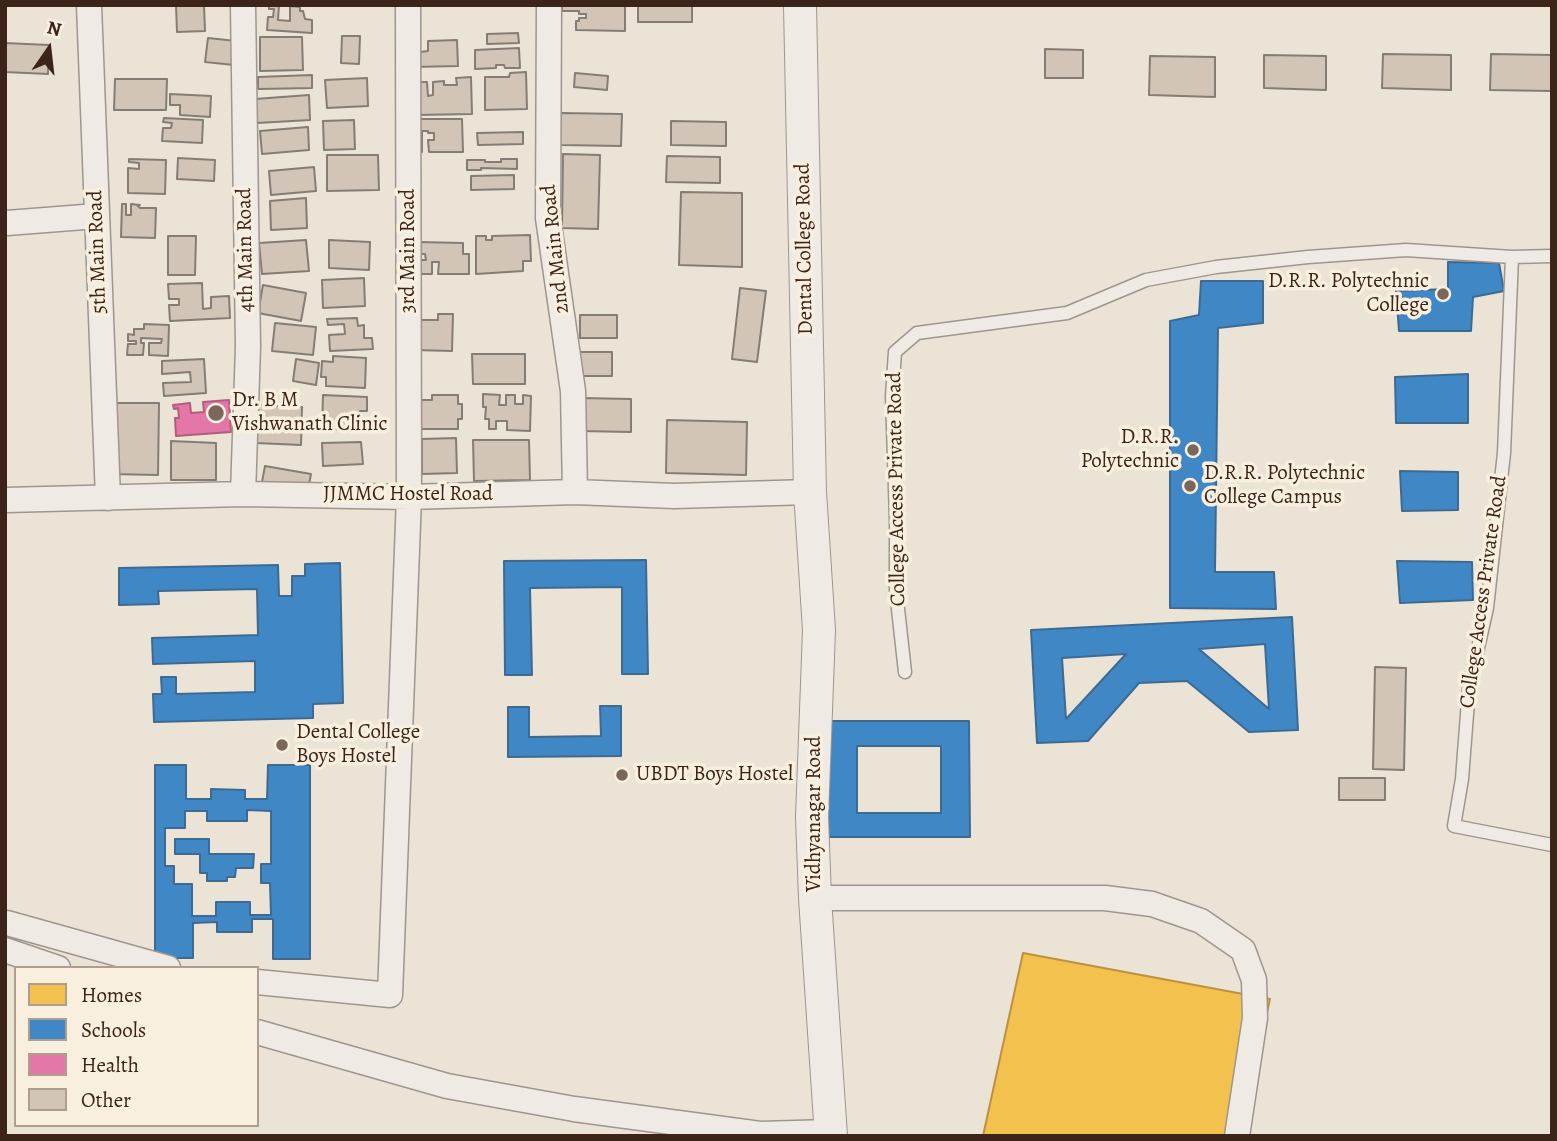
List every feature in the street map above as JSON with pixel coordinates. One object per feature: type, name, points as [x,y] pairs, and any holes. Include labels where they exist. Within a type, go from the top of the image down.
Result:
[{"type":"street","name":"5th Main Road","points":[[89,5],[108,498]]},
{"type":"street","name":"4th Main Road","points":[[243,5],[248,347],[243,494]]},
{"type":"street","name":"3rd Main Road","points":[[259,982],[390,995],[409,497],[408,5]]},
{"type":"street","name":"2nd Main Road","points":[[549,5],[548,218],[573,391],[575,492]]},
{"type":"street","name":"Dental College Road","points":[[800,5],[810,492]]},
{"type":"street","points":[[7,223],[97,216]]},
{"type":"street","name":"JJMMC Hostel Road","points":[[5,500],[243,494],[409,497],[575,492],[674,496],[810,492]]},
{"type":"street","name":"Vidhyanagar Road","points":[[810,492],[819,630],[812,817],[831,1134]]},
{"type":"street","points":[[815,898],[1105,898],[1152,904],[1201,921],[1243,950],[1254,980],[1255,1018],[1237,1136]]},
{"type":"street","points":[[8,922],[161,966]]},
{"type":"street","points":[[5,950],[52,966]]},
{"type":"street","points":[[259,1033],[447,1086],[574,1110],[760,1134],[831,1134]]},
{"type":"lane","name":"College Access Private Road","points":[[905,672],[896,592],[892,396],[895,352],[917,332],[1067,313],[1146,281],[1216,267],[1406,250],[1511,257],[1552,256]]},
{"type":"lane","name":"College Access Private Road","points":[[1511,257],[1504,453],[1487,608],[1469,688],[1454,826],[1552,845]]},
{"type":"building: Homes","points":[[1023,953],[1270,999],[1240,1136],[983,1136]]},
{"type":"building: Schools","name":"D.R.R. Polytechnic College","points":[[1448,262],[1499,263],[1504,291],[1473,297],[1471,331],[1399,331],[1396,291],[1448,289]]},
{"type":"building: Schools","name":"D.R.R. Polytechnic","points":[[1201,281],[1263,281],[1263,323],[1218,328],[1215,572],[1274,572],[1276,609],[1170,608],[1170,321],[1199,315]]},
{"type":"building: Schools","points":[[1468,374],[1468,423],[1396,423],[1395,377]]},
{"type":"building: Schools","points":[[1400,471],[1458,472],[1458,510],[1402,511]]},
{"type":"building: Schools","points":[[646,560],[648,674],[622,674],[622,587],[530,588],[532,675],[505,675],[504,561]]},
{"type":"building: Schools","points":[[1397,561],[1472,562],[1473,600],[1400,603]]},
{"type":"building: Schools","points":[[340,563],[343,703],[313,704],[313,718],[154,722],[153,694],[162,694],[161,677],[176,677],[176,694],[255,692],[255,661],[153,664],[152,638],[258,635],[257,589],[158,591],[159,604],[119,605],[119,568],[278,565],[279,596],[292,596],[292,576],[305,576],[305,564]]},
{"type":"building: Schools","points":[[1292,617],[1298,730],[1249,732],[1187,681],[1139,683],[1088,741],[1037,743],[1031,630]],"holes":[[[1265,644],[1269,709],[1199,649]],[[1126,654],[1066,719],[1062,658]]]},
{"type":"building: Schools","points":[[600,706],[621,706],[621,756],[508,757],[508,707],[529,707],[529,737],[601,736]]},
{"type":"building: Schools","points":[[827,721],[969,721],[970,837],[828,837]]},
{"type":"building: Schools","points":[[857,746],[941,746],[941,813],[857,813]]},
{"type":"building: Schools","points":[[155,765],[186,765],[186,799],[211,799],[211,789],[245,790],[245,799],[267,799],[268,765],[310,765],[310,959],[273,959],[273,919],[252,919],[252,932],[217,932],[217,922],[193,923],[193,958],[155,958]]},
{"type":"building: Schools","points":[[247,810],[271,811],[271,864],[261,864],[261,883],[270,883],[271,915],[250,915],[250,902],[216,902],[216,916],[192,916],[192,884],[174,884],[174,866],[165,866],[165,828],[185,828],[185,811],[207,811],[207,821],[247,821]]},
{"type":"building: Schools","points":[[175,839],[209,839],[209,854],[254,854],[253,868],[236,868],[235,877],[227,877],[227,881],[207,881],[207,873],[200,873],[200,854],[175,854]]},
{"type":"building: Health","points":[[229,400],[231,432],[176,436],[175,418],[179,418],[178,408],[174,409],[173,405],[190,403],[191,413],[204,412],[203,402]]},
{"type":"building: Other","points":[[176,5],[204,5],[205,31],[177,32]]},
{"type":"building: Other","points":[[269,5],[279,5],[278,20],[290,21],[290,6],[300,7],[305,19],[312,20],[312,33],[267,30],[268,17],[273,17],[274,9],[269,9]]},
{"type":"building: Other","points":[[562,5],[625,5],[625,31],[576,30],[576,21],[586,18],[586,14],[579,14],[579,11],[562,11]]},
{"type":"building: Other","points":[[638,5],[706,6],[692,6],[692,22],[638,22]]},
{"type":"building: Other","points":[[518,33],[519,43],[487,44],[487,34]]},
{"type":"building: Other","points":[[342,36],[360,36],[359,64],[341,63]]},
{"type":"building: Other","points":[[260,37],[302,37],[303,70],[260,71]]},
{"type":"building: Other","points":[[208,38],[236,41],[234,65],[205,62]]},
{"type":"building: Other","points":[[457,40],[458,66],[412,67],[420,52],[428,51],[428,41]]},
{"type":"building: Other","points":[[5,43],[49,45],[48,74],[5,72]]},
{"type":"building: Other","points":[[519,48],[520,68],[496,65],[496,68],[475,69],[475,50]]},
{"type":"building: Other","points":[[1045,49],[1083,50],[1083,78],[1045,78]]},
{"type":"building: Other","points":[[1383,54],[1451,55],[1451,90],[1382,88]]},
{"type":"building: Other","points":[[1491,54],[1552,55],[1552,91],[1490,90]]},
{"type":"building: Other","points":[[1264,55],[1326,56],[1326,90],[1264,88]]},
{"type":"building: Other","points":[[1150,56],[1215,57],[1215,97],[1149,95]]},
{"type":"building: Other","points":[[526,72],[527,109],[485,110],[485,77],[509,77],[510,73]]},
{"type":"building: Other","points":[[575,73],[608,76],[607,90],[574,87]]},
{"type":"building: Other","points":[[312,75],[312,88],[258,89],[258,77]]},
{"type":"building: Other","points":[[471,77],[472,114],[417,115],[416,82],[427,82],[428,96],[433,95],[433,82],[444,81],[444,85],[457,85],[456,78]]},
{"type":"building: Other","points":[[367,78],[368,106],[327,108],[325,80]]},
{"type":"building: Other","points":[[115,79],[167,79],[166,110],[114,110]]},
{"type":"building: Other","points":[[170,94],[211,96],[210,117],[180,115],[180,105],[170,105]]},
{"type":"building: Other","points":[[309,95],[310,120],[257,123],[255,99]]},
{"type":"building: Other","points":[[561,113],[622,114],[621,146],[560,145]]},
{"type":"building: Other","points":[[164,118],[203,120],[202,143],[162,141],[163,128],[171,128],[172,123],[163,122]]},
{"type":"building: Other","points":[[416,119],[462,119],[463,152],[429,152],[428,140],[434,140],[434,133],[422,131],[422,152],[416,153]]},
{"type":"building: Other","points":[[354,120],[355,149],[324,150],[323,121]]},
{"type":"building: Other","points":[[671,121],[726,122],[726,146],[671,145]]},
{"type":"building: Other","points":[[308,127],[309,150],[262,154],[260,131]]},
{"type":"building: Other","points":[[523,132],[523,144],[478,145],[477,133]]},
{"type":"building: Other","points":[[563,154],[600,155],[598,229],[562,228]]},
{"type":"building: Other","points":[[327,155],[378,155],[379,190],[327,191]]},
{"type":"building: Other","points":[[667,156],[720,157],[720,183],[666,182]]},
{"type":"building: Other","points":[[178,158],[215,160],[214,181],[177,179]]},
{"type":"building: Other","points":[[129,159],[166,160],[165,194],[128,193],[128,168],[139,169],[139,163],[129,162]]},
{"type":"building: Other","points":[[501,159],[517,159],[517,169],[467,170],[467,160],[501,162]]},
{"type":"building: Other","points":[[314,167],[316,191],[271,195],[269,171]]},
{"type":"building: Other","points":[[514,175],[514,189],[471,190],[471,176]]},
{"type":"building: Other","points":[[681,192],[742,193],[742,267],[679,265]]},
{"type":"building: Other","points":[[306,198],[307,228],[271,230],[270,201]]},
{"type":"building: Other","points":[[122,204],[126,204],[126,215],[131,215],[131,204],[140,205],[137,205],[140,208],[156,208],[155,238],[121,237]]},
{"type":"building: Other","points":[[530,235],[531,261],[523,261],[523,271],[476,274],[476,236],[486,236],[486,240],[492,240],[492,236]]},
{"type":"building: Other","points":[[168,236],[196,236],[195,275],[168,275]]},
{"type":"building: Other","points":[[306,240],[309,271],[262,274],[259,243]]},
{"type":"building: Other","points":[[329,240],[370,242],[369,270],[329,268]]},
{"type":"building: Other","points":[[419,242],[463,243],[463,254],[469,254],[469,274],[438,274],[439,262],[432,262],[432,274],[419,274],[419,260],[426,260],[425,254],[419,254]]},
{"type":"building: Other","points":[[364,278],[365,306],[323,308],[322,280]]},
{"type":"building: Other","points":[[202,283],[203,309],[211,308],[211,297],[229,296],[230,318],[170,321],[169,305],[179,305],[179,299],[169,299],[168,284]]},
{"type":"building: Other","points":[[263,285],[306,293],[301,321],[258,313]]},
{"type":"building: Other","points":[[740,288],[766,291],[757,362],[732,359]]},
{"type":"building: Other","points":[[438,314],[453,314],[452,351],[414,350],[415,320],[438,320]]},
{"type":"building: Other","points":[[580,315],[617,315],[617,338],[580,338]]},
{"type":"building: Other","points":[[357,318],[358,326],[364,325],[364,338],[372,338],[373,349],[330,351],[329,335],[345,334],[344,324],[328,325],[327,319]]},
{"type":"building: Other","points":[[275,323],[316,327],[313,355],[272,351]]},
{"type":"building: Other","points":[[144,324],[169,325],[168,356],[149,355],[149,343],[161,343],[162,339],[141,338],[141,343],[144,343],[143,355],[127,355],[128,344],[136,344],[136,341],[128,341],[128,334],[134,335],[134,329],[144,329]]},
{"type":"building: Other","points":[[580,352],[612,352],[612,376],[580,376]]},
{"type":"building: Other","points":[[472,354],[525,354],[525,384],[473,384]]},
{"type":"building: Other","points":[[333,356],[366,358],[365,388],[326,386],[326,377],[321,377],[322,361],[333,362]]},
{"type":"building: Other","points":[[204,359],[206,393],[164,396],[163,383],[191,382],[190,372],[162,374],[162,361]]},
{"type":"building: Other","points":[[296,359],[319,363],[316,385],[293,381]]},
{"type":"building: Other","points":[[483,394],[500,395],[499,405],[506,405],[506,395],[515,395],[515,404],[523,404],[523,395],[531,396],[530,431],[507,430],[507,421],[496,421],[496,429],[489,429],[489,419],[485,419]]},
{"type":"building: Other","points":[[323,395],[367,397],[367,411],[360,411],[359,430],[322,429]]},
{"type":"building: Other","points":[[432,395],[458,395],[458,404],[462,404],[462,419],[458,419],[458,429],[419,429],[419,400],[432,400]]},
{"type":"building: Other","points":[[581,398],[631,399],[631,432],[580,431]]},
{"type":"building: Other","points":[[112,403],[159,403],[158,475],[111,474]]},
{"type":"building: Other","points":[[258,405],[302,407],[301,445],[256,443]]},
{"type":"building: Other","points":[[667,420],[747,422],[746,475],[666,473]]},
{"type":"building: Other","points":[[456,438],[457,473],[422,474],[422,439]]},
{"type":"building: Other","points":[[473,440],[529,440],[530,480],[474,481]]},
{"type":"building: Other","points":[[171,441],[216,443],[216,480],[171,480]]},
{"type":"building: Other","points":[[361,442],[363,464],[323,466],[322,443]]},
{"type":"building: Other","points":[[265,466],[311,474],[308,490],[262,482]]},
{"type":"building: Other","points":[[1375,667],[1406,668],[1404,770],[1373,769]]},
{"type":"building: Other","points":[[1339,778],[1385,778],[1385,800],[1339,800]]},
{"type":"place","name":"D.R.R. Polytechnic College","points":[[1443,294]]},
{"type":"place","name":"Dr. B M Vishwanath Clinic","points":[[216,413]]},
{"type":"place","name":"D.R.R. Polytechnic","points":[[1193,450]]},
{"type":"place","name":"D.R.R. Polytechnic College Campus","points":[[1190,486]]},
{"type":"place","name":"Dental College Boys Hostel","points":[[282,745]]},
{"type":"place","name":"UBDT Boys Hostel","points":[[622,775]]}]
